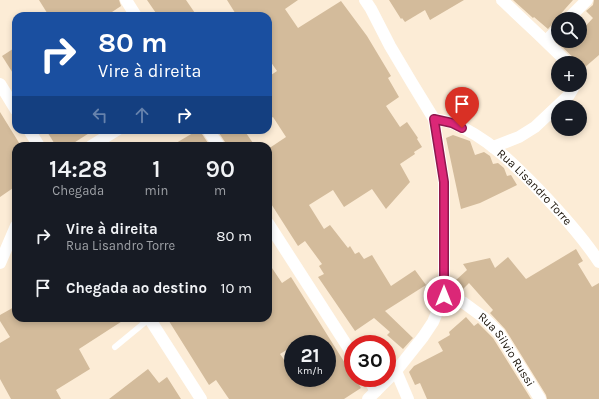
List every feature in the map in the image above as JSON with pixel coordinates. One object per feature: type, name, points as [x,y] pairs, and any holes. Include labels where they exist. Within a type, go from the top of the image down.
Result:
[{"type":"street","points":[[126,0],[134,12]]},
{"type":"street","points":[[365,0],[412,84],[434,119],[444,182],[444,296],[433,322],[396,372],[408,399]]},
{"type":"street","points":[[502,0],[561,56]]},
{"type":"street","points":[[575,12],[586,0]]},
{"type":"street","points":[[546,41],[551,36]]},
{"type":"street","points":[[0,84],[12,104]]},
{"type":"street","points":[[493,147],[519,137],[535,127],[571,92]]},
{"type":"street","name":"Rua Lisandro Torre","points":[[434,119],[452,123],[472,133],[493,147],[527,178],[566,218],[599,262]]},
{"type":"street","points":[[98,142],[110,134]]},
{"type":"street","points":[[272,229],[344,341]]},
{"type":"street","points":[[0,263],[12,235]]},
{"type":"street","name":"Rua Silvio Russi","points":[[444,296],[464,303],[483,317],[499,333],[540,399]]},
{"type":"street","points":[[152,322],[201,399]]},
{"type":"street","points":[[372,395],[380,387]]},
{"type":"lane","points":[[115,347],[144,322]]},
{"type":"building","points":[[39,0],[119,0],[121,6],[112,12],[46,12]]},
{"type":"building","points":[[147,0],[186,0],[194,12],[155,12]]},
{"type":"building","points":[[227,0],[298,0],[285,9],[298,28],[341,1],[367,36],[391,76],[388,78],[399,97],[386,106],[400,127],[407,122],[418,138],[417,139],[422,147],[414,152],[415,154],[400,164],[410,182],[386,209],[372,189],[344,207],[333,190],[309,205],[324,229],[330,225],[348,248],[350,246],[355,254],[359,252],[364,259],[372,255],[391,286],[415,270],[426,285],[385,311],[413,338],[403,349],[396,343],[396,335],[387,335],[390,332],[374,318],[355,331],[318,277],[324,274],[319,266],[322,264],[305,241],[298,246],[272,205],[272,146],[286,137],[272,118],[272,74],[277,71],[272,64],[272,12],[234,12]]},
{"type":"building","points":[[389,0],[464,0],[430,20],[425,10],[405,22],[402,18],[401,19]]},
{"type":"building","points":[[513,0],[573,0],[562,12],[551,12],[551,25],[548,29],[534,17],[533,18]]},
{"type":"building","points":[[594,0],[599,0],[599,55],[587,65],[587,56],[572,56],[563,48],[587,48],[587,24],[593,18],[586,11],[593,5]]},
{"type":"building","points":[[12,50],[12,72],[2,56]]},
{"type":"building","points":[[0,112],[12,131],[12,134],[14,134],[19,142],[12,142],[12,189],[0,197]]},
{"type":"building","points":[[48,134],[88,134],[75,142],[54,142]]},
{"type":"building","points":[[191,134],[202,134],[207,142],[178,142]]},
{"type":"building","points":[[220,134],[247,134],[252,142],[225,142]]},
{"type":"building","points":[[453,135],[470,141],[475,155],[484,152],[490,156],[493,164],[498,163],[504,168],[507,176],[511,175],[517,185],[480,203],[461,209],[446,138]]},
{"type":"building","points":[[576,249],[583,261],[578,264],[592,287],[599,283],[599,399],[547,399],[546,395],[505,329],[490,313],[493,310],[469,283],[459,293],[455,292],[455,281],[467,270],[463,264],[490,258],[495,268],[508,257],[526,279]]},
{"type":"building","points":[[272,268],[282,283],[291,277],[327,335],[284,335],[284,352],[280,354],[284,360],[284,387],[336,387],[336,349],[344,362],[344,387],[361,388],[344,399],[229,399],[216,380],[209,385],[170,322],[272,322]]},
{"type":"building","points":[[12,308],[12,322],[121,322],[79,349],[90,369],[56,390],[61,399],[11,399],[0,379],[0,343],[10,337],[0,321],[0,315]]},
{"type":"building","points":[[466,317],[474,326],[478,323],[493,338],[531,399],[427,399],[420,383],[415,385],[409,372],[414,366],[443,351],[438,342],[450,335],[449,332]]},
{"type":"building","points":[[148,369],[159,383],[167,377],[181,399],[109,399]]},
{"type":"route","points":[[444,296],[444,182],[434,119],[452,123],[462,128]]}]
